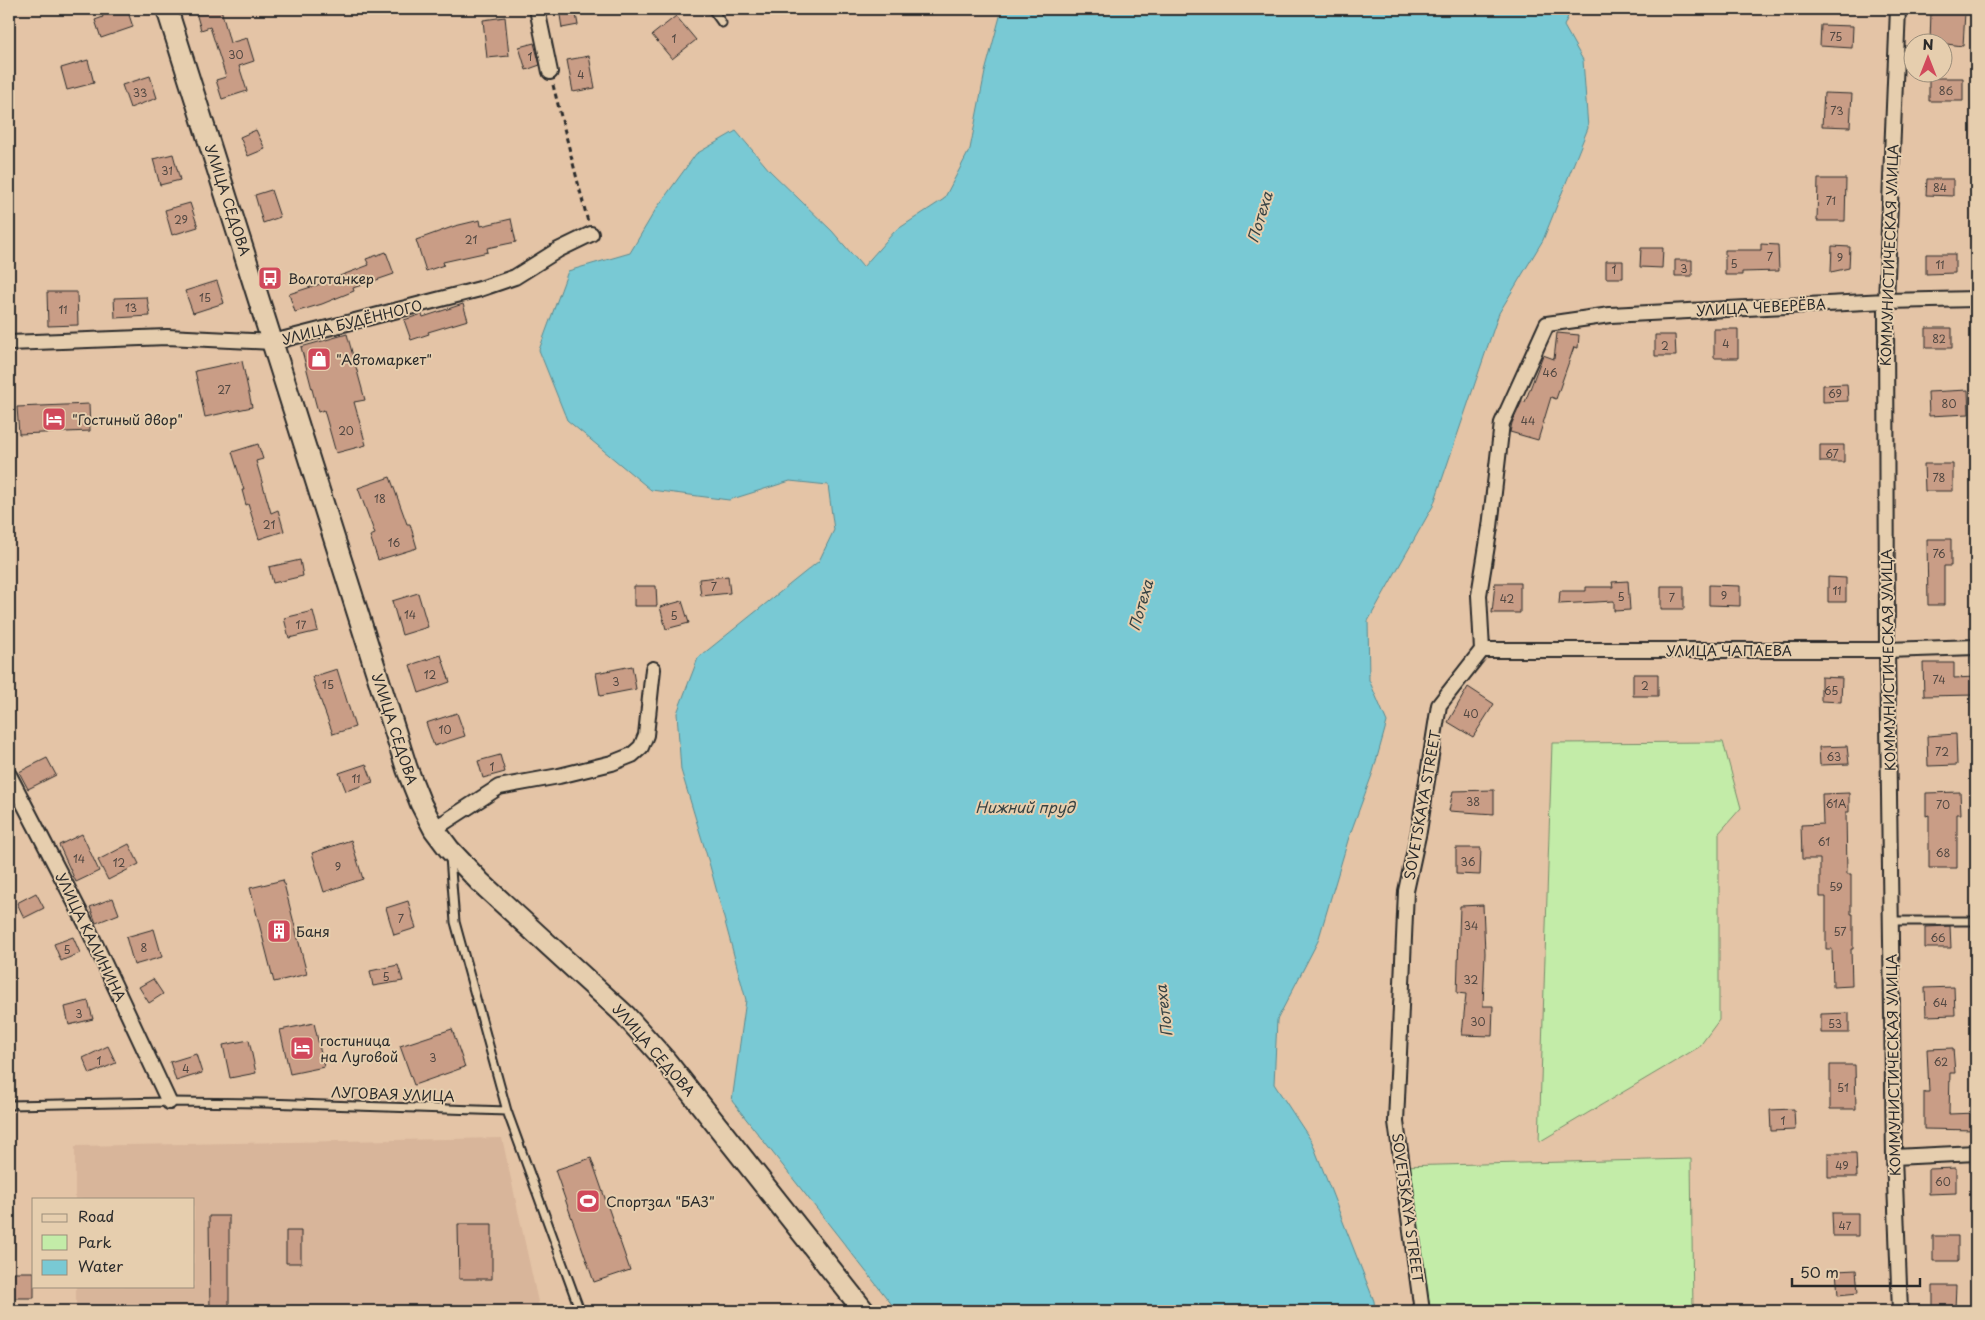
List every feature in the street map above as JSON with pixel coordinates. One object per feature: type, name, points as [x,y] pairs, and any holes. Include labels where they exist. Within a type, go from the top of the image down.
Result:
[{"type":"main road","name":"УЛИЦА СЕДОВА","points":[[167,9],[407,769],[420,804],[434,829],[449,849],[480,882],[625,1015],[666,1061],[864,1311]]},
{"type":"street","points":[[537,9],[550,72]]},
{"type":"street","name":"КОММУНИСТИЧЕСКАЯ УЛИЦА","points":[[1898,9],[1886,301],[1887,650],[1894,1156],[1900,1311]]},
{"type":"street","name":"УЛИЦА БУДЁННОГО","points":[[9,343],[167,337],[273,342],[480,289],[515,277],[558,250],[591,234]]},
{"type":"street","name":"УЛИЦА ЧЕВЕРЁВА","points":[[1482,650],[1479,595],[1490,527],[1502,423],[1547,324],[1610,314],[1886,301],[1976,300]]},
{"type":"street","name":"УЛИЦА ЧАПАЕВА","points":[[1482,650],[1887,650],[1976,647]]},
{"type":"street","name":"SOVETSKAYA STREET","points":[[1422,1311],[1396,1122],[1406,890],[1419,831],[1439,705],[1482,650]]},
{"type":"street","points":[[434,829],[500,787],[559,776],[612,763],[632,754],[640,747],[646,735],[653,669]]},
{"type":"street","name":"УЛИЦА КАЛИНИНА","points":[[9,774],[86,922],[169,1102]]},
{"type":"street","points":[[1894,1156],[1976,1153]]},
{"type":"lane","points":[[712,9],[722,23]]},
{"type":"lane","points":[[449,849],[455,922],[507,1111],[580,1311]]},
{"type":"lane","points":[[1891,921],[1976,921]]},
{"type":"lane","name":"ЛУГОВАЯ УЛИЦА","points":[[9,1106],[169,1102],[265,1103],[507,1111]]},
{"type":"path","points":[[550,72],[591,234]]},
{"type":"shaded area","points":[[502,1138],[540,1311],[76,1311],[76,1288],[195,1288],[195,1198],[75,1198],[75,1146]]},
{"type":"green space","points":[[1723,742],[1741,808],[1719,833],[1719,1020],[1699,1047],[1539,1142],[1552,743]]},
{"type":"green space","points":[[1691,1159],[1693,1311],[1418,1311],[1398,1166]]},
{"type":"water","name":"Нижний пруд","points":[[1002,9],[1571,9],[1564,26],[1583,60],[1588,128],[1543,240],[1499,313],[1433,506],[1368,621],[1369,680],[1387,722],[1373,772],[1349,837],[1318,941],[1277,1020],[1274,1084],[1312,1142],[1374,1301],[1375,1311],[897,1311],[732,1101],[746,1000],[710,866],[681,770],[677,713],[698,658],[819,561],[834,530],[828,485],[790,481],[729,500],[651,490],[567,420],[539,350],[568,271],[630,253],[656,209],[696,154],[736,131],[770,171],[832,231],[863,267],[895,231],[944,199],[970,149],[985,72]]},
{"type":"building","points":[[100,9],[127,9],[133,27],[101,38],[95,20],[103,17]]},
{"type":"building","points":[[195,9],[221,9],[230,43],[247,38],[254,61],[239,66],[247,91],[222,99],[216,80],[226,77],[210,27],[201,30]]},
{"type":"building","points":[[559,9],[575,9],[578,25],[562,28]]},
{"type":"building","points":[[1931,11],[1965,12],[1963,46],[1952,45],[1952,32],[1930,32]]},
{"type":"building","points":[[676,16],[696,40],[672,59],[652,35]]},
{"type":"building","points":[[505,17],[509,56],[487,58],[483,20]]},
{"type":"building","points":[[1821,25],[1853,26],[1852,48],[1820,46]]},
{"type":"building","points":[[534,43],[540,65],[526,70],[519,47]]},
{"type":"building","points":[[589,56],[595,88],[573,92],[567,60]]},
{"type":"building","points":[[88,60],[94,83],[67,90],[61,68]]},
{"type":"building","points":[[150,76],[157,98],[130,108],[122,85]]},
{"type":"building","points":[[1952,78],[1963,78],[1963,101],[1929,101],[1929,82],[1952,82]]},
{"type":"building","points":[[1824,93],[1852,94],[1850,127],[1822,126]]},
{"type":"building","points":[[256,130],[265,149],[248,156],[240,137]]},
{"type":"building","points":[[173,154],[180,180],[160,185],[153,159]]},
{"type":"building","points":[[1818,179],[1846,179],[1845,221],[1817,221]]},
{"type":"building","points":[[1927,179],[1953,179],[1953,196],[1926,195]]},
{"type":"building","points":[[271,190],[280,217],[263,223],[255,195]]},
{"type":"building","points":[[190,203],[198,227],[172,235],[165,210]]},
{"type":"building","points":[[511,219],[516,242],[487,248],[488,252],[443,262],[444,265],[426,271],[416,240],[455,226],[480,220],[481,226]]},
{"type":"building","points":[[1761,244],[1778,245],[1779,271],[1742,272],[1742,275],[1725,275],[1725,250],[1761,250]]},
{"type":"building","points":[[1832,246],[1850,247],[1849,268],[1831,272]]},
{"type":"building","points":[[1641,248],[1663,248],[1662,268],[1640,267]]},
{"type":"building","points":[[386,252],[394,274],[353,288],[354,291],[322,304],[295,312],[289,294],[330,281],[369,265],[366,259]]},
{"type":"building","points":[[1926,254],[1955,254],[1955,273],[1926,274]]},
{"type":"building","points":[[1675,260],[1692,260],[1692,276],[1675,276]]},
{"type":"building","points":[[1606,261],[1623,261],[1623,278],[1606,278]]},
{"type":"building","points":[[217,281],[224,303],[193,313],[185,291]]},
{"type":"building","points":[[47,292],[77,292],[78,325],[48,326]]},
{"type":"building","points":[[147,297],[150,316],[115,318],[114,298]]},
{"type":"building","points":[[463,304],[468,320],[428,332],[429,334],[411,340],[404,320],[422,314],[423,317]]},
{"type":"building","points":[[1926,328],[1952,328],[1952,348],[1926,348]]},
{"type":"building","points":[[1714,329],[1738,329],[1738,358],[1714,358]]},
{"type":"building","points":[[1557,333],[1579,335],[1578,348],[1574,347],[1556,399],[1551,397],[1538,440],[1510,432],[1522,401],[1525,402],[1543,355],[1554,359]]},
{"type":"building","points":[[347,334],[365,400],[354,402],[366,445],[336,453],[324,410],[318,412],[301,347]]},
{"type":"building","points":[[1655,335],[1675,335],[1676,356],[1655,356]]},
{"type":"building","points":[[242,361],[252,407],[205,417],[195,371]]},
{"type":"building","points":[[1847,384],[1848,401],[1823,402],[1823,385]]},
{"type":"building","points":[[1968,390],[1969,414],[1929,416],[1928,392]]},
{"type":"building","name":"\"Гостиный двор\"","points":[[89,404],[90,431],[19,434],[17,407]]},
{"type":"building","points":[[258,444],[263,459],[256,461],[271,513],[278,510],[284,531],[259,539],[248,504],[246,505],[242,490],[244,490],[232,452]]},
{"type":"building","points":[[1820,445],[1844,445],[1844,462],[1820,462]]},
{"type":"building","points":[[1924,464],[1953,464],[1953,491],[1925,491]]},
{"type":"building","points":[[390,477],[407,524],[410,524],[417,548],[378,560],[370,536],[375,534],[358,488]]},
{"type":"building","points":[[1927,539],[1951,539],[1951,566],[1944,566],[1944,605],[1928,605]]},
{"type":"building","points":[[300,560],[303,576],[273,583],[269,567]]},
{"type":"building","points":[[728,576],[730,593],[701,596],[699,579]]},
{"type":"building","points":[[1828,577],[1846,578],[1846,602],[1828,602]]},
{"type":"building","points":[[1628,581],[1630,610],[1614,611],[1614,601],[1559,604],[1560,591],[1586,591],[1586,587],[1613,587],[1612,582]]},
{"type":"building","points":[[1495,583],[1520,583],[1520,613],[1492,613]]},
{"type":"building","points":[[1709,585],[1740,586],[1740,606],[1709,605]]},
{"type":"building","points":[[634,586],[656,586],[657,606],[634,606]]},
{"type":"building","points":[[1661,586],[1684,586],[1684,609],[1661,609]]},
{"type":"building","points":[[418,593],[428,627],[402,635],[392,601]]},
{"type":"building","points":[[682,601],[689,623],[666,629],[660,607]]},
{"type":"building","points":[[313,611],[318,631],[289,638],[284,618]]},
{"type":"building","points":[[441,655],[450,682],[419,693],[410,665]]},
{"type":"building","points":[[1923,663],[1954,663],[1954,678],[1976,677],[1976,695],[1924,696]]},
{"type":"building","points":[[632,666],[636,689],[600,696],[596,673]]},
{"type":"building","points":[[337,669],[355,727],[333,734],[312,677]]},
{"type":"building","points":[[1633,674],[1658,674],[1658,696],[1633,696]]},
{"type":"building","points":[[1821,677],[1842,678],[1841,702],[1821,701]]},
{"type":"building","points":[[1468,687],[1494,704],[1473,737],[1448,722]]},
{"type":"building","points":[[457,713],[465,736],[434,746],[426,723]]},
{"type":"building","points":[[1956,734],[1957,765],[1928,766],[1927,736]]},
{"type":"building","points":[[1847,746],[1849,764],[1820,765],[1819,747]]},
{"type":"building","points":[[500,755],[505,772],[483,778],[478,761]]},
{"type":"building","points":[[47,758],[56,775],[28,789],[19,772]]},
{"type":"building","points":[[366,764],[373,782],[346,791],[339,773]]},
{"type":"building","points":[[1494,790],[1494,814],[1449,811],[1453,791]]},
{"type":"building","points":[[1960,792],[1961,814],[1957,814],[1957,868],[1929,868],[1929,815],[1926,816],[1926,793]]},
{"type":"building","points":[[1849,793],[1849,812],[1846,812],[1847,874],[1851,874],[1851,914],[1853,914],[1853,949],[1851,949],[1852,986],[1833,987],[1832,949],[1826,949],[1826,897],[1820,897],[1820,859],[1802,859],[1801,825],[1823,824],[1822,794]]},
{"type":"building","points":[[82,834],[99,871],[76,882],[59,845]]},
{"type":"building","points":[[351,840],[363,879],[324,892],[312,853]]},
{"type":"building","points":[[129,844],[139,864],[108,880],[98,860]]},
{"type":"building","points":[[1456,848],[1481,848],[1480,875],[1456,874]]},
{"type":"building","name":"Баня","points":[[283,880],[307,974],[274,982],[250,888]]},
{"type":"building","points":[[36,893],[44,908],[24,918],[17,903]]},
{"type":"building","points":[[113,898],[119,914],[96,923],[90,907]]},
{"type":"building","points":[[408,901],[416,928],[394,935],[386,908]]},
{"type":"building","points":[[1483,905],[1485,953],[1483,1006],[1493,1006],[1492,1036],[1462,1035],[1466,994],[1457,993],[1460,906]]},
{"type":"building","points":[[1950,926],[1951,948],[1925,948],[1925,927]]},
{"type":"building","points":[[154,929],[162,957],[134,965],[126,937]]},
{"type":"building","points":[[73,937],[80,953],[61,961],[54,944]]},
{"type":"building","points":[[398,965],[403,981],[373,986],[370,971]]},
{"type":"building","points":[[153,979],[163,994],[149,1003],[139,987]]},
{"type":"building","points":[[1954,987],[1955,1015],[1926,1016],[1925,988]]},
{"type":"building","points":[[88,1001],[93,1019],[69,1025],[65,1007]]},
{"type":"building","points":[[1849,1013],[1849,1033],[1821,1033],[1821,1014]]},
{"type":"building","name":"гостиница на Луговой","points":[[314,1023],[324,1067],[290,1074],[280,1030]]},
{"type":"building","points":[[452,1029],[465,1067],[414,1085],[400,1046]]},
{"type":"building","points":[[249,1040],[256,1073],[230,1078],[223,1045]]},
{"type":"building","points":[[108,1046],[116,1063],[90,1074],[83,1058]]},
{"type":"building","points":[[1953,1048],[1955,1073],[1950,1073],[1949,1114],[1976,1113],[1976,1130],[1924,1129],[1924,1092],[1929,1092],[1927,1049]]},
{"type":"building","points":[[196,1054],[202,1073],[176,1081],[170,1062]]},
{"type":"building","points":[[1830,1065],[1855,1065],[1856,1109],[1830,1109]]},
{"type":"building","points":[[1794,1109],[1795,1130],[1771,1131],[1770,1110]]},
{"type":"building","points":[[1828,1153],[1856,1153],[1857,1177],[1828,1177]]},
{"type":"building","points":[[591,1158],[630,1270],[594,1282],[555,1170]]},
{"type":"building","points":[[1956,1168],[1956,1193],[1929,1194],[1929,1169]]},
{"type":"building","points":[[1832,1213],[1858,1213],[1858,1236],[1833,1236]]},
{"type":"building","points":[[209,1216],[229,1216],[229,1311],[210,1311]]},
{"type":"building","points":[[458,1224],[492,1224],[492,1279],[459,1279]]},
{"type":"building","points":[[286,1231],[301,1231],[301,1263],[286,1263]]},
{"type":"building","points":[[1933,1236],[1958,1236],[1958,1261],[1933,1261]]},
{"type":"building","points":[[1856,1270],[1858,1293],[1838,1295],[1836,1271]]},
{"type":"building","points":[[9,1272],[32,1272],[34,1298],[9,1298]]},
{"type":"building","points":[[1933,1286],[1956,1286],[1955,1308],[1933,1308]]},
{"type":"place","name":"Волготанкер","points":[[270,278]]},
{"type":"place","name":"\"Автомаркет\"","points":[[319,359]]},
{"type":"place","name":"\"Гостиный двор\"","points":[[54,419]]},
{"type":"place","name":"Баня","points":[[279,931]]},
{"type":"place","name":"гостиница на Луговой","points":[[302,1048]]},
{"type":"place","name":"Спортзал \"БАЗ\"","points":[[588,1201]]},
{"type":"water label","name":"Потеха","points":[[1259,217]]},
{"type":"water label","name":"Потеха","points":[[1140,605]]},
{"type":"water label","name":"Потеха","points":[[1163,1011]]}]
